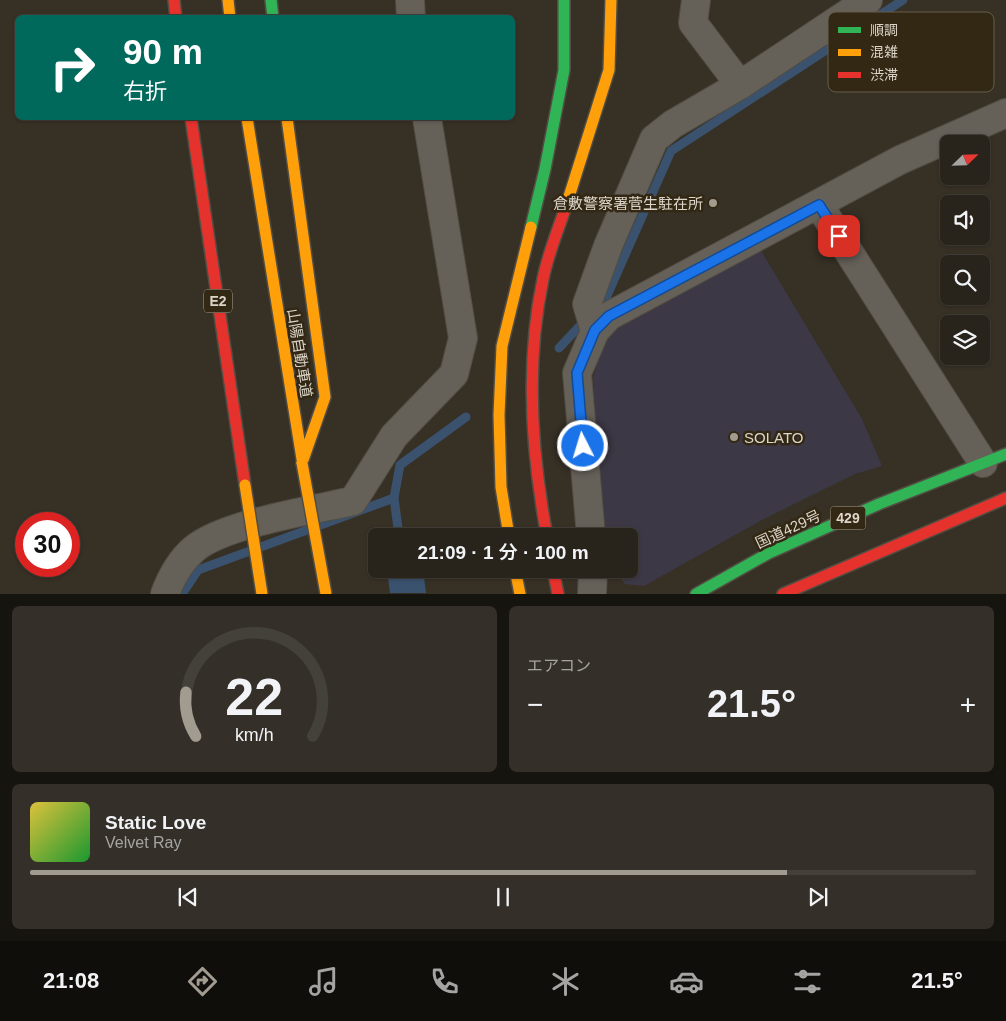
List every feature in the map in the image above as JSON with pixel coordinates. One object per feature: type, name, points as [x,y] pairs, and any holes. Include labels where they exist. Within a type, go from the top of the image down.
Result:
[{"type":"highway","points":[[174,0],[176,15]]},
{"type":"highway","points":[[228,0],[230,15]]},
{"type":"highway","points":[[271,0],[273,15]]},
{"type":"highway","points":[[508,528],[501,487],[499,415],[502,346],[545,169],[564,70],[564,0]]},
{"type":"highway","points":[[546,528],[536,476],[532,413],[534,338],[543,278],[609,70],[611,0]]},
{"type":"highway","name":"E2","points":[[191,120],[262,594]]},
{"type":"highway","name":"山陽自動車道","points":[[246,120],[302,463],[326,594]]},
{"type":"highway","points":[[287,120],[325,396],[302,463]]},
{"type":"highway","name":"国道429号","points":[[696,594],[769,553],[879,504],[994,458]]},
{"type":"highway","points":[[783,594],[1006,498]]},
{"type":"highway","points":[[517,578],[520,594]]},
{"type":"highway","points":[[555,578],[558,594]]},
{"type":"street","points":[[410,0],[412,15]]},
{"type":"street","points":[[696,0],[693,23],[740,85]]},
{"type":"street","points":[[850,12],[868,0]]},
{"type":"street","points":[[590,528],[577,373],[592,322],[587,304],[608,246],[654,139],[673,124],[740,85],[828,27]]},
{"type":"street","points":[[592,322],[609,316],[900,160],[1006,113]]},
{"type":"street","points":[[165,594],[171,577],[194,549],[220,533],[353,501],[394,436],[454,374],[463,338],[427,120]]},
{"type":"street","points":[[819,205],[994,458]]},
{"type":"street","points":[[592,594],[593,578]]},
{"type":"shaded area","points":[[760,249],[862,419],[882,466],[855,474],[762,520],[644,586],[625,584],[621,578],[638,578],[638,528],[602,528],[593,379],[605,334]]},
{"type":"water","points":[[388,578],[424,578],[426,593],[390,593]]},
{"type":"waterway","points":[[885,12],[903,0]]},
{"type":"waterway","points":[[559,348],[606,298],[671,151],[828,49]]},
{"type":"waterway","points":[[182,594],[198,570],[394,498],[400,465],[466,417]]},
{"type":"waterway","points":[[394,498],[398,528]]},
{"type":"traffic: fast","points":[[271,0],[273,15]]},
{"type":"traffic: fast","points":[[531,227],[545,169],[564,70],[564,0]]},
{"type":"traffic: fast","points":[[696,594],[769,553],[879,504],[1006,454]]},
{"type":"traffic: slow","points":[[228,0],[230,15]]},
{"type":"traffic: slow","points":[[567,203],[609,70],[611,0]]},
{"type":"traffic: slow","points":[[247,120],[302,459]]},
{"type":"traffic: slow","points":[[287,120],[325,397],[302,463]]},
{"type":"traffic: slow","points":[[508,528],[501,487],[499,415],[502,346],[531,227]]},
{"type":"traffic: slow","points":[[302,463],[326,594]]},
{"type":"traffic: slow","points":[[245,485],[262,594]]},
{"type":"traffic: slow","points":[[517,578],[520,594]]},
{"type":"traffic: jam","points":[[174,0],[176,15]]},
{"type":"traffic: jam","points":[[191,120],[245,485]]},
{"type":"traffic: jam","points":[[546,528],[537,472],[532,408],[534,343],[537,311],[545,269],[567,203]]},
{"type":"traffic: jam","points":[[783,594],[1006,498]]},
{"type":"traffic: jam","points":[[555,578],[558,594]]},
{"type":"place","name":"倉敷警察署菅生駐在所","points":[[713,203]]},
{"type":"place","name":"SOLATO","points":[[734,437]]},
{"type":"route","points":[[583,446],[577,373],[595,330],[609,316],[819,205],[839,236]]}]
